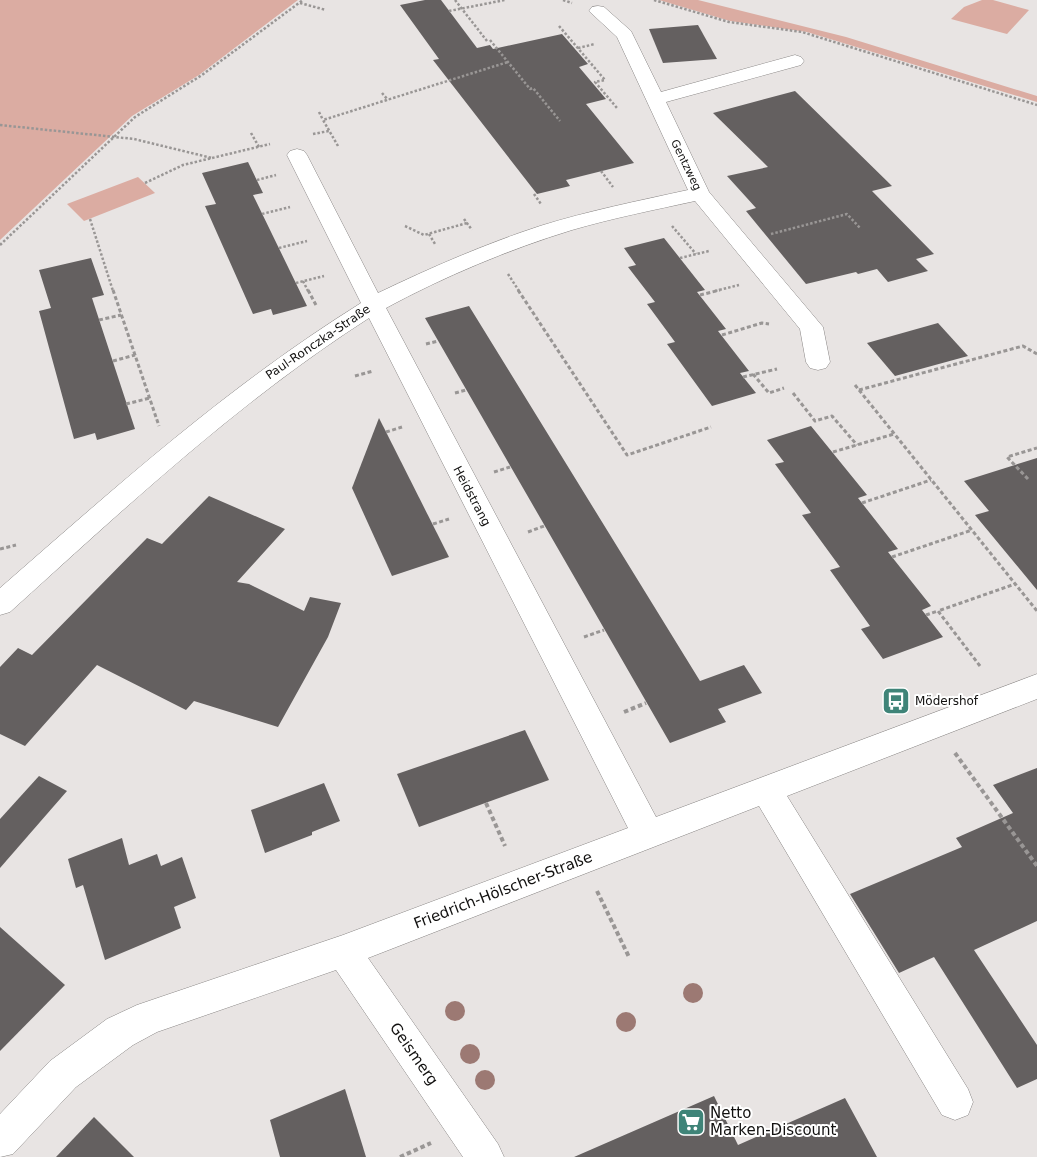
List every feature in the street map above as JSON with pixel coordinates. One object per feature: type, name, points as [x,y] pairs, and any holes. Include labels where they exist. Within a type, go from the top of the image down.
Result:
[{"type":"street","name":"Gentzweg","points":[[598,10],[624,35],[700,194],[811,327],[818,362]]},
{"type":"street","points":[[655,99],[795,61]]},
{"type":"street","name":"Heidstrang","points":[[292,152],[649,836]]},
{"type":"street","name":"Paul-Ronczka-Straße","points":[[0,604],[224,408],[284,363],[373,305],[472,259],[548,230],[700,194]]},
{"type":"street","name":"Friedrich-Hölscher-Straße","points":[[0,1141],[63,1074],[120,1032],[148,1017],[343,951],[649,836],[766,789],[935,727],[1037,686]]},
{"type":"street","points":[[766,789],[954,1102]]},
{"type":"street","name":"Geismerg","points":[[343,951],[485,1157]]},
{"type":"path","points":[[0,245],[135,117],[202,75],[303,0]]},
{"type":"path","points":[[455,0],[508,62],[519,78],[530,89],[533,88],[560,120]]},
{"type":"path","points":[[450,11],[505,0]]},
{"type":"path","points":[[654,0],[728,22],[802,32],[1037,104]]},
{"type":"path","points":[[300,3],[326,10]]},
{"type":"path","points":[[559,26],[605,80],[595,82],[617,108]]},
{"type":"path","points":[[323,120],[508,62]]},
{"type":"path","points":[[382,93],[388,100]]},
{"type":"path","points":[[319,112],[338,146]]},
{"type":"path","points":[[0,125],[134,139],[212,158]]},
{"type":"path","points":[[257,180],[292,152],[329,131]]},
{"type":"path","points":[[251,133],[259,147]]},
{"type":"path","points":[[145,183],[183,165],[259,147],[292,152]]},
{"type":"path","points":[[262,214],[290,207]]},
{"type":"path","points":[[740,242],[847,214],[860,228]]},
{"type":"path","points":[[90,219],[161,432]]},
{"type":"path","points":[[668,220],[696,254]]},
{"type":"path","points":[[405,226],[424,234],[467,223]]},
{"type":"path","points":[[278,248],[310,240]]},
{"type":"path","points":[[680,258],[715,249]]},
{"type":"path","points":[[504,269],[627,455],[711,427]]},
{"type":"path","points":[[296,283],[329,275]]},
{"type":"path","points":[[304,281],[320,312]]},
{"type":"path","points":[[700,295],[743,283]]},
{"type":"path","points":[[99,320],[121,315]]},
{"type":"path","points":[[722,335],[762,323],[775,325]]},
{"type":"path","points":[[860,390],[1023,346],[1037,354]]},
{"type":"path","points":[[113,362],[135,355]]},
{"type":"path","points":[[743,377],[777,369]]},
{"type":"path","points":[[753,374],[769,392],[784,388]]},
{"type":"path","points":[[855,385],[1037,611]]},
{"type":"path","points":[[793,394],[814,421],[832,416],[857,445]]},
{"type":"path","points":[[126,404],[150,398]]},
{"type":"path","points":[[833,452],[894,434]]},
{"type":"path","points":[[1028,478],[1007,457],[1037,448]]},
{"type":"path","points":[[862,503],[931,480]]},
{"type":"path","points":[[892,557],[972,530]]},
{"type":"path","points":[[926,615],[1016,584]]},
{"type":"path","points":[[938,611],[980,666]]},
{"type":"path","points":[[580,638],[604,630]]},
{"type":"path","points":[[622,713],[646,703]]},
{"type":"path","points":[[935,727],[1037,866]]},
{"type":"path","points":[[486,803],[505,846]]},
{"type":"path","points":[[596,888],[630,957]]},
{"type":"path","points":[[400,1157],[434,1142]]},
{"type":"shaded area","points":[[0,0],[298,0],[199,75],[132,116],[0,240]]},
{"type":"shaded area","points":[[659,0],[698,0],[846,37],[1037,96],[1037,102],[807,32],[730,21]]},
{"type":"shaded area","points":[[982,0],[993,0],[1029,10],[1007,34],[951,19],[964,7]]},
{"type":"shaded area","points":[[138,177],[155,193],[84,221],[67,204]]},
{"type":"building","points":[[425,0],[441,0],[477,48],[490,45],[493,49],[562,34],[588,64],[579,67],[606,99],[586,104],[634,163],[566,180],[570,186],[537,194],[433,60],[439,59],[400,5]]},
{"type":"building","points":[[698,25],[717,59],[663,63],[649,29]]},
{"type":"building","points":[[795,91],[892,186],[872,191],[934,254],[916,259],[928,271],[888,282],[877,269],[806,284],[746,211],[756,208],[727,176],[768,167],[713,113]]},
{"type":"building","points":[[248,162],[263,193],[253,195],[307,306],[273,315],[271,309],[253,314],[205,206],[216,204],[202,173]]},
{"type":"building","points":[[664,238],[705,290],[697,292],[726,329],[718,331],[749,371],[740,373],[756,393],[712,406],[667,344],[675,342],[647,304],[655,302],[628,267],[636,265],[624,248]]},
{"type":"building","points":[[91,258],[104,295],[92,298],[135,429],[97,440],[95,433],[74,439],[39,311],[51,308],[39,270]]},
{"type":"building","points":[[469,306],[700,681],[744,665],[762,693],[718,709],[726,722],[670,743],[425,318]]},
{"type":"building","points":[[938,323],[968,356],[895,376],[867,343]]},
{"type":"building","points":[[379,418],[449,557],[392,576],[352,488]]},
{"type":"building","points":[[811,426],[867,495],[858,498],[898,549],[888,552],[931,606],[922,610],[943,637],[883,659],[861,629],[870,626],[830,570],[840,567],[802,515],[811,513],[775,464],[784,462],[767,440]]},
{"type":"building","points":[[1037,458],[1037,590],[975,515],[989,511],[964,481]]},
{"type":"building","points":[[209,496],[285,529],[237,582],[249,584],[304,611],[310,597],[341,603],[328,637],[278,727],[194,701],[186,710],[97,665],[25,746],[0,734],[0,667],[18,648],[32,655],[147,538],[162,544]]},
{"type":"building","points":[[525,730],[549,780],[419,827],[397,774]]},
{"type":"building","points":[[1037,768],[1037,921],[974,950],[1037,1045],[1037,1079],[1017,1088],[934,957],[899,973],[850,894],[962,847],[956,838],[1013,813],[993,785]]},
{"type":"building","points":[[39,776],[67,791],[0,868],[0,819]]},
{"type":"building","points":[[324,783],[340,821],[312,832],[312,835],[265,853],[251,810]]},
{"type":"building","points":[[122,838],[129,865],[157,854],[161,866],[182,857],[196,898],[174,907],[181,928],[105,960],[83,885],[76,888],[68,859]]},
{"type":"building","points":[[0,927],[65,985],[0,1051]]},
{"type":"building","points":[[345,1089],[366,1157],[280,1157],[270,1120]]},
{"type":"building","name":"Netto Marken-Discount","points":[[714,1096],[738,1145],[845,1098],[877,1157],[574,1157]]},
{"type":"building","points":[[94,1117],[134,1157],[56,1157]]},
{"type":"place","name":"Mödershof","points":[[896,701]]},
{"type":"place","name":"Netto Marken-Discount","points":[[691,1122]]}]
